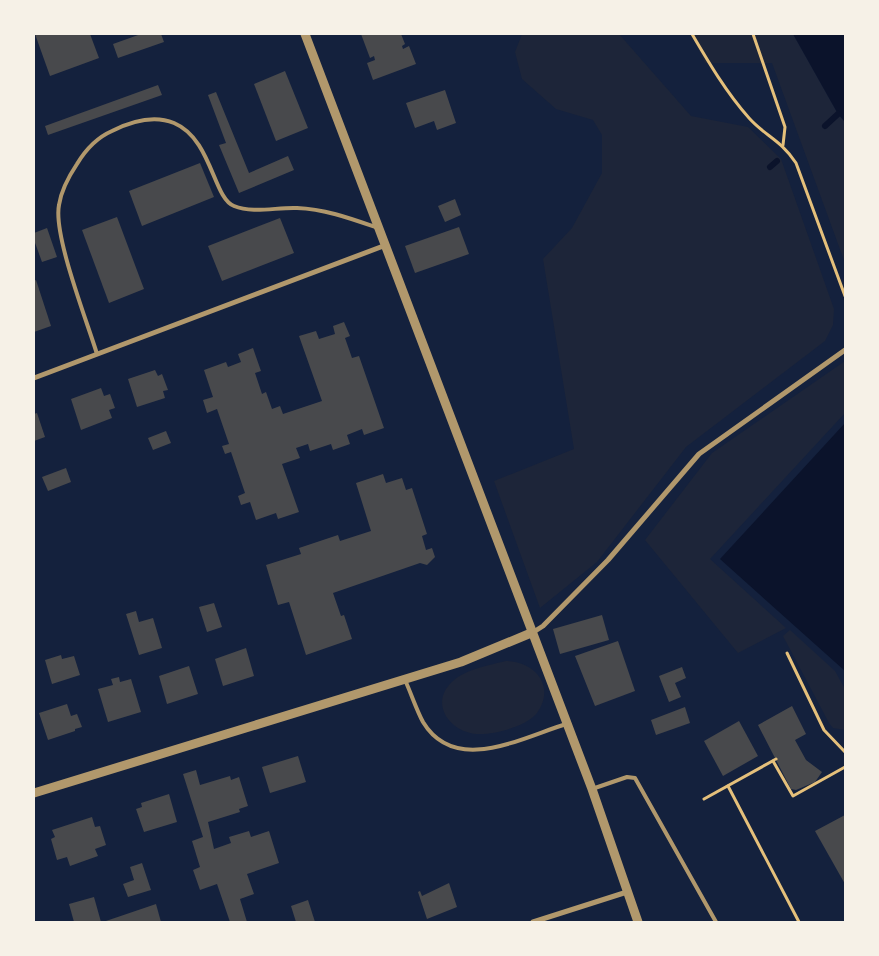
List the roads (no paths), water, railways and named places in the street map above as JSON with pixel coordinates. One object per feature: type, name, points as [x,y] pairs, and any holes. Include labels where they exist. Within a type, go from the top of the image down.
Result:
[{"type":"street","points":[[305,34],[387,245],[531,633],[592,789],[638,922]]},
{"type":"street","points":[[34,378],[387,245]]},
{"type":"street","points":[[34,793],[461,662],[544,626],[608,560],[699,454],[845,350]]},
{"type":"street","points":[[532,922],[628,892]]},
{"type":"lane","points":[[97,354],[59,234],[58,206],[69,176],[85,151],[100,136],[126,124],[156,119],[174,123],[191,133],[203,149],[222,193],[231,206],[249,210],[308,209],[333,213],[381,230]]},
{"type":"lane","points":[[405,680],[424,723],[442,740],[458,749],[483,750],[566,724]]},
{"type":"lane","points":[[592,789],[627,777],[635,778],[716,922]]},
{"type":"waterway","points":[[825,126],[838,114]]},
{"type":"waterway","points":[[770,167],[777,161]]}]
